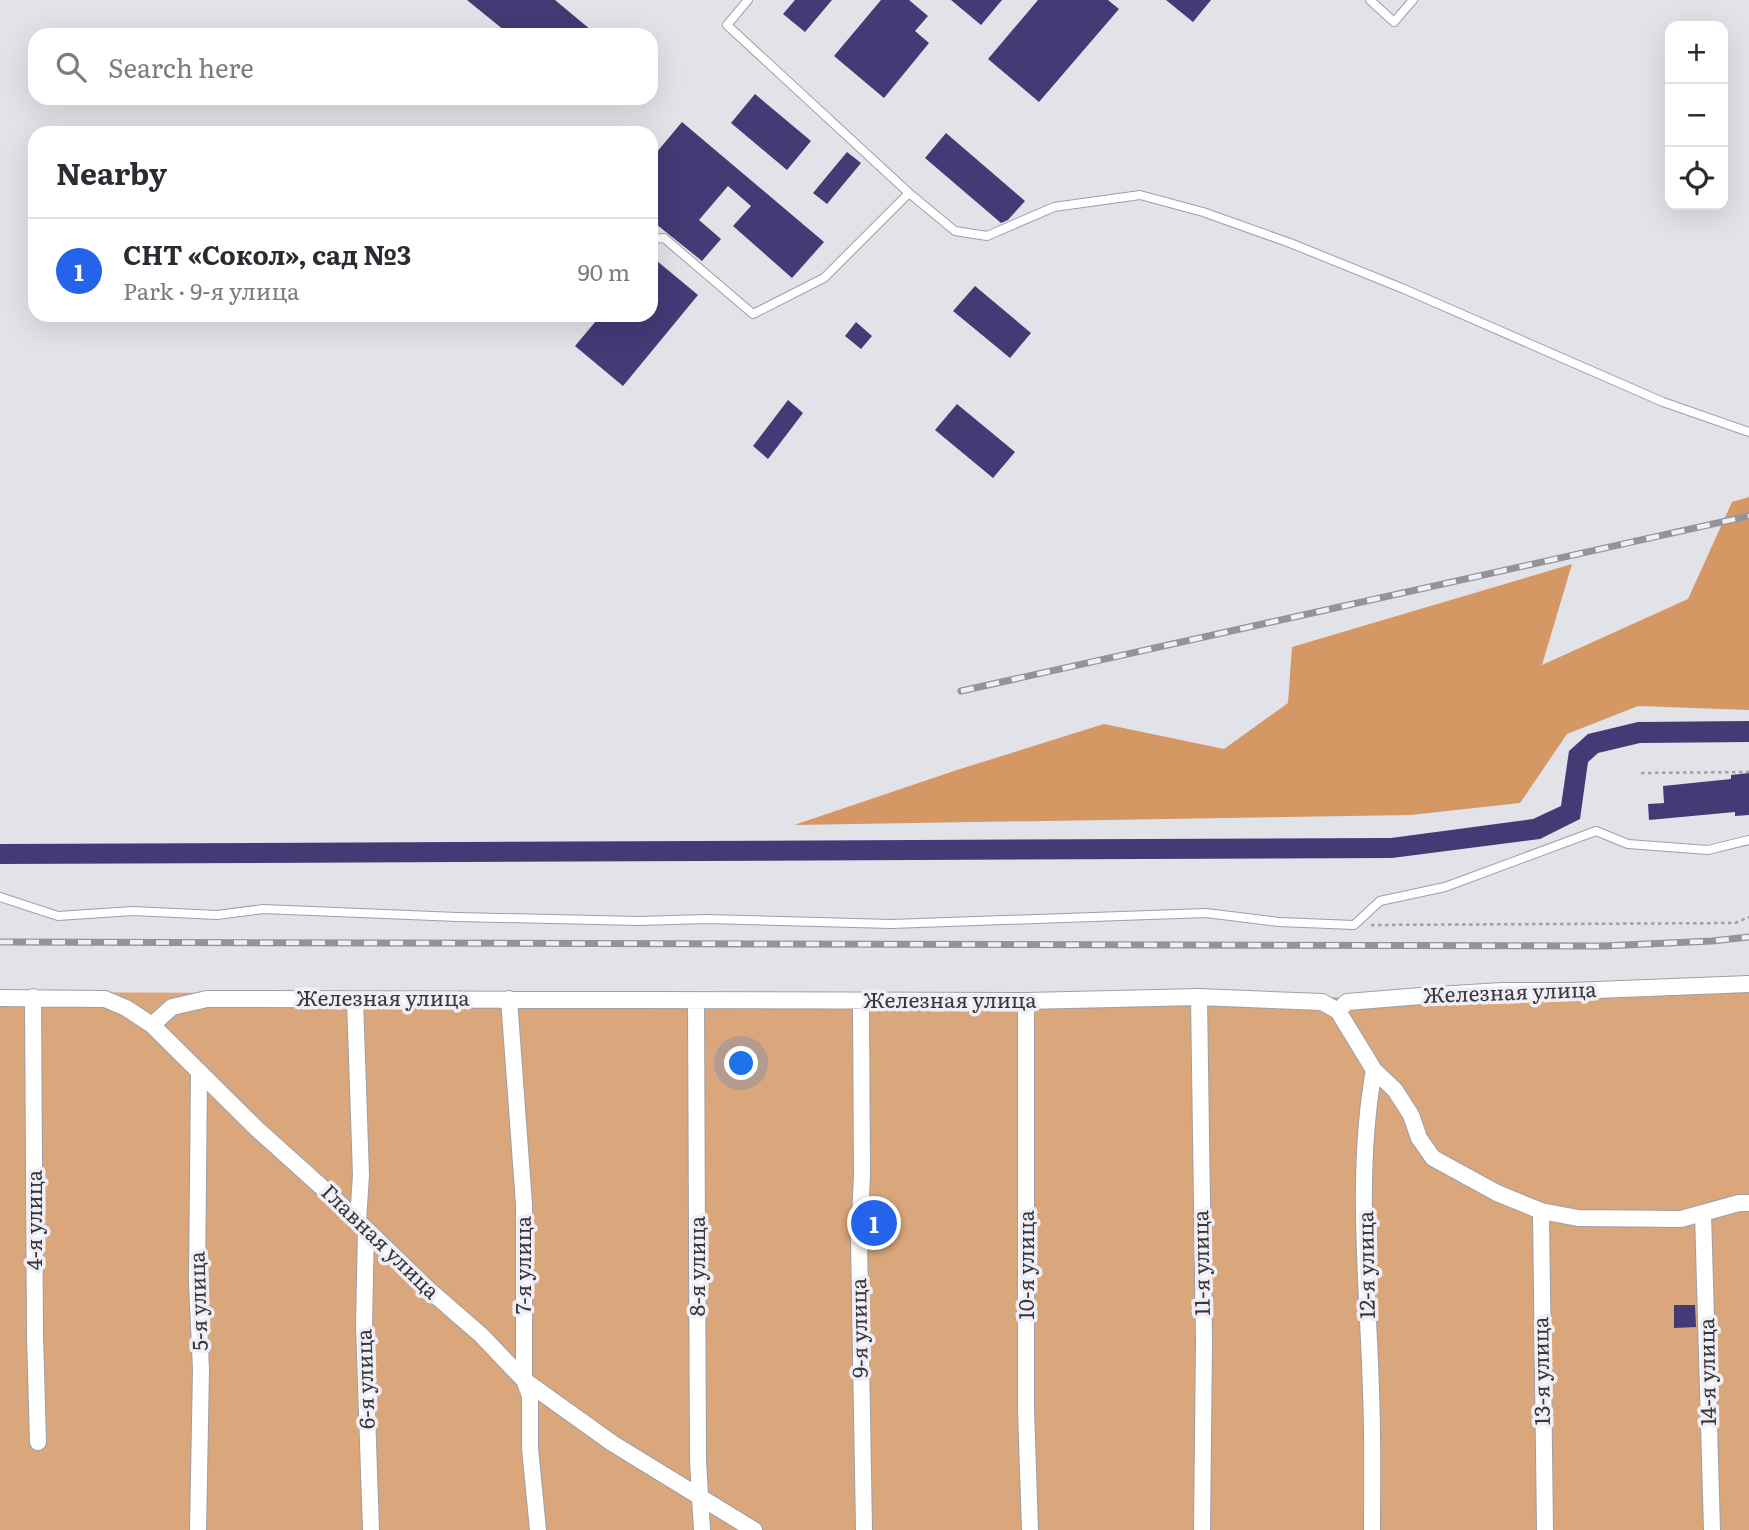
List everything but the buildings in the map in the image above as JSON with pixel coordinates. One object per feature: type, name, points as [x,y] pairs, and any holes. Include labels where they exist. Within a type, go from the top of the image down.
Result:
[{"type":"street","name":"Железная улица","points":[[152,1025],[172,1007],[207,999],[1026,1001],[1199,997],[1322,1002],[1338,1011],[1347,1002],[1409,996],[1749,984]]},
{"type":"street","name":"11-я улица","points":[[1199,997],[1204,1341],[1202,1530]]},
{"type":"street","name":"Главная улица","points":[[0,998],[105,999],[126,1008],[152,1025],[199,1073],[428,1289],[481,1335],[524,1380],[612,1443],[754,1530]]},
{"type":"street","name":"4-я улица","points":[[33,998],[34,1309],[38,1442]]},
{"type":"street","name":"7-я улица","points":[[509,999],[524,1204],[524,1380],[530,1396],[530,1448],[538,1530]]},
{"type":"street","name":"6-я улица","points":[[355,1000],[371,1530]]},
{"type":"street","name":"8-я улица","points":[[696,1001],[698,1461],[702,1530]]},
{"type":"street","name":"9-я улица","points":[[861,1001],[862,1175],[859,1239],[864,1530]]},
{"type":"street","name":"10-я улица","points":[[1026,1001],[1026,1409],[1030,1530]]},
{"type":"street","points":[[1338,1011],[1374,1070],[1395,1090],[1411,1115],[1419,1138],[1433,1158],[1497,1193],[1541,1212],[1578,1218],[1681,1219],[1739,1203],[1749,1203]]},
{"type":"street","name":"12-я улица","points":[[1372,1530],[1365,1172],[1368,1104],[1374,1070]]},
{"type":"street","name":"5-я улица","points":[[198,1530],[201,1369],[197,1282],[199,1073]]},
{"type":"street","name":"13-я улица","points":[[1541,1212],[1545,1530]]},
{"type":"street","name":"14-я улица","points":[[1703,1213],[1712,1530]]},
{"type":"lane","points":[[748,0],[727,25],[909,193],[955,231],[987,236],[1054,207],[1140,195],[1203,212],[1290,243],[1404,289],[1663,402],[1749,432]]},
{"type":"lane","points":[[1370,0],[1394,22],[1413,0]]},
{"type":"lane","points":[[658,238],[664,238],[753,314],[824,278],[909,193]]},
{"type":"lane","points":[[0,897],[58,916],[133,911],[217,915],[263,909],[457,917],[891,924],[1206,913],[1279,922],[1354,925],[1380,901],[1445,887],[1596,831],[1628,844],[1708,850],[1749,840]]},
{"type":"path","points":[[1641,774],[1749,772]]},
{"type":"path","points":[[1354,925],[1735,923],[1749,917]]},
{"type":"shaded area","points":[[1749,497],[1749,710],[1638,706],[1567,734],[1520,803],[1411,815],[794,825],[1104,724],[1224,749],[1288,703],[1292,647],[1572,564],[1542,665],[1688,599],[1732,502]]},
{"type":"shaded area","points":[[1749,983],[1749,1530],[0,1530],[0,992],[1534,998]]},
{"type":"railway","points":[[961,691],[1749,516]]},
{"type":"railway","points":[[0,942],[1603,946],[1749,937]]},
{"type":"place","name":"СНТ «Сокол», сад №3","points":[[874,1223]]}]
